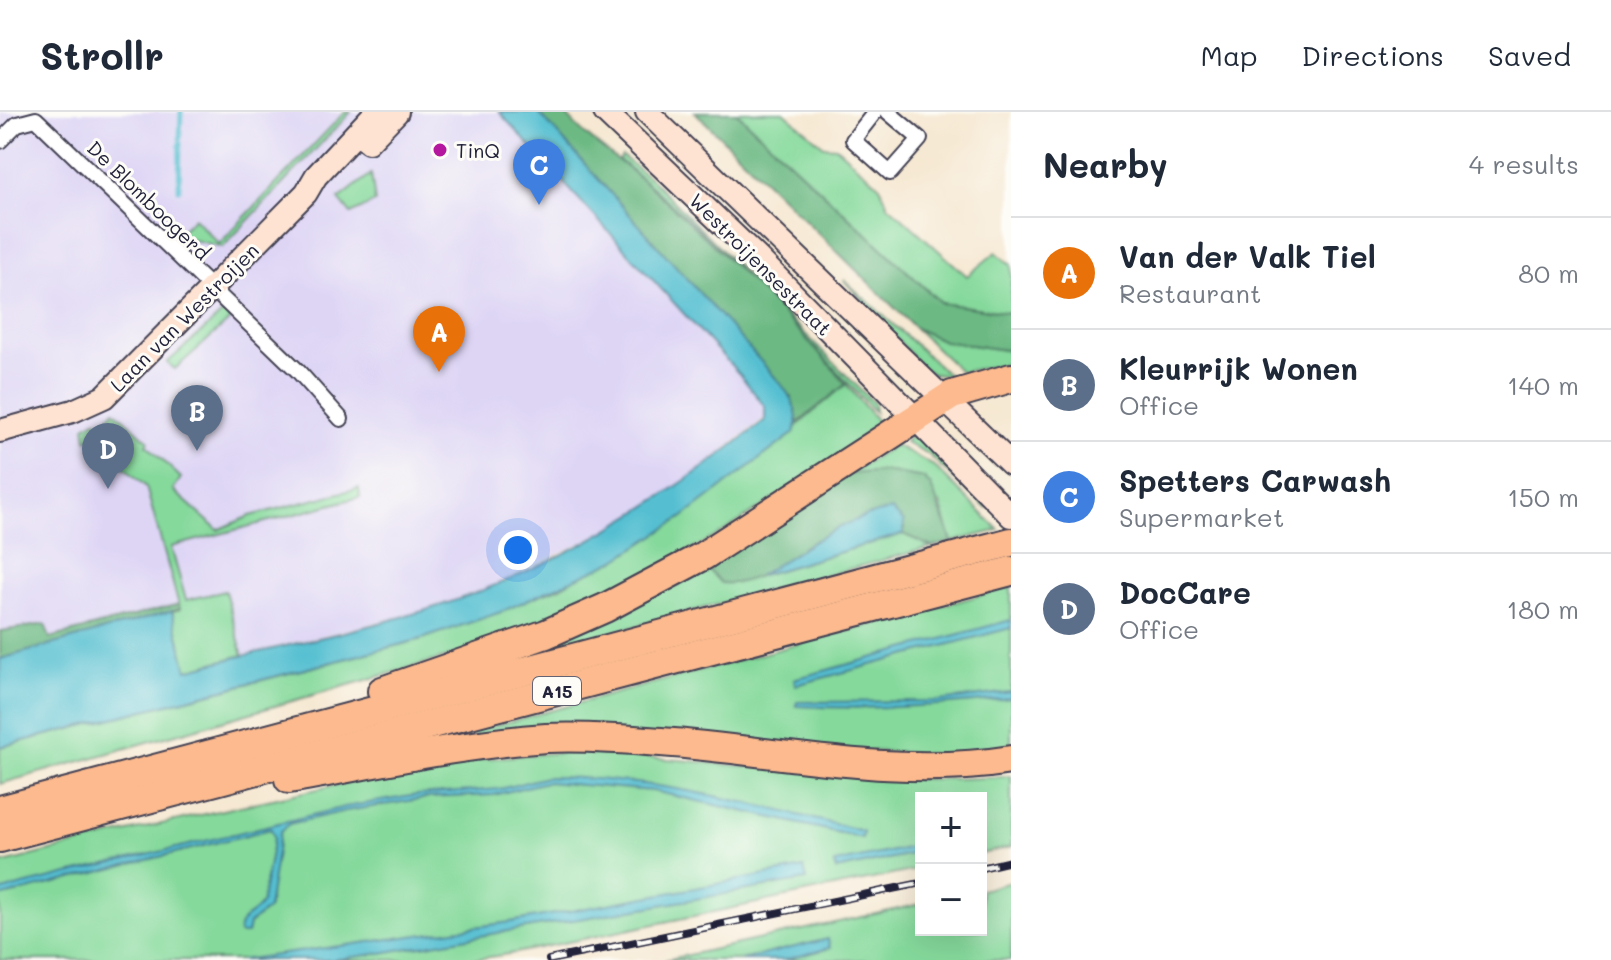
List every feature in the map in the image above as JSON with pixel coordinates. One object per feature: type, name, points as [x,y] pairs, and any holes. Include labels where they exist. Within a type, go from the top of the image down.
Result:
[{"type":"highway","name":"A15","points":[[167,766],[487,655],[605,608],[703,556],[944,399],[973,386],[1011,378]]},
{"type":"highway","name":"A15","points":[[0,810],[1011,542]]},
{"type":"highway","name":"A15","points":[[0,838],[1011,571]]},
{"type":"highway","name":"A15","points":[[104,811],[429,754],[547,738],[660,742],[942,767],[1011,760]]},
{"type":"main road","name":"Laan van Westroijen","points":[[0,431],[73,411],[104,397],[306,193],[316,176],[376,112]]},
{"type":"main road","name":"Laan van Westroijen","points":[[306,193],[325,185],[397,112]]},
{"type":"main road","name":"Westroijensestraat","points":[[605,112],[758,258],[913,420],[1004,509]]},
{"type":"main road","name":"Westroijensestraat","points":[[647,112],[1011,464]]},
{"type":"street","points":[[875,112],[853,140],[890,173],[920,139],[888,112]]},
{"type":"street","name":"De Blomboogerd","points":[[0,141],[27,119],[36,119],[333,406],[341,419]]},
{"type":"shaded area","points":[[0,112],[499,112],[741,376],[765,407],[767,416],[661,500],[614,527],[492,586],[423,611],[243,655],[225,591],[50,638],[0,631]]},
{"type":"green space","points":[[345,112],[351,112],[223,247],[176,236],[194,218],[219,244]]},
{"type":"green space","points":[[537,112],[564,112],[593,141],[647,184],[750,281],[846,384],[798,423],[791,397]]},
{"type":"green space","points":[[695,112],[736,112],[941,303],[1011,313],[1011,351],[944,341],[915,328]]},
{"type":"green space","points":[[736,112],[784,112],[824,146],[836,147],[880,186],[888,205],[967,276],[996,252],[1011,265],[1011,313],[941,303]]},
{"type":"green space","points":[[622,156],[651,179],[874,403],[875,412],[720,249],[619,160]]},
{"type":"green space","points":[[371,174],[375,202],[351,214],[339,199]]},
{"type":"green space","points":[[844,280],[950,376],[933,374],[922,367]]},
{"type":"green space","points":[[223,313],[231,319],[175,369],[167,363]]},
{"type":"green space","points":[[915,328],[944,341],[1011,351],[1011,363],[961,372]]},
{"type":"green space","points":[[846,384],[878,422],[868,439],[718,535],[606,597],[458,654],[0,784],[0,747],[422,639],[561,587],[797,426]]},
{"type":"green space","points":[[114,410],[149,441],[147,445],[181,478],[173,490],[218,530],[250,516],[359,488],[360,497],[171,547],[186,600],[225,591],[243,655],[187,670],[172,611],[180,609],[146,487],[93,438],[87,440],[85,426],[95,420],[105,422]]},
{"type":"green space","points":[[914,431],[988,506],[986,508],[928,454],[905,442]]},
{"type":"green space","points":[[895,445],[934,466],[999,530],[952,542],[940,503],[849,474]]},
{"type":"green space","points":[[885,471],[924,478],[931,486],[952,542],[932,547],[903,534],[905,529],[831,534],[810,543],[762,574],[736,583],[721,583],[704,565],[849,474]]},
{"type":"green space","points":[[903,534],[932,547],[453,675],[704,565],[721,583],[735,583]]},
{"type":"green space","points":[[1011,587],[1011,750],[968,755],[460,735]]},
{"type":"green space","points":[[179,604],[180,609],[0,659],[0,631],[45,624],[50,638]]},
{"type":"green space","points":[[522,755],[615,755],[898,778],[1011,776],[1011,847],[987,853],[987,792],[915,792],[915,870],[515,953],[471,960],[0,960],[0,864],[312,790],[452,763]]},
{"type":"green space","points":[[1011,882],[1011,960],[665,960],[915,905],[915,936],[987,936],[987,888]]},
{"type":"water","points":[[499,112],[537,112],[549,124],[781,384],[795,407],[797,420],[794,433],[682,518],[614,561],[501,612],[422,639],[0,747],[0,659],[172,611],[187,670],[423,611],[515,577],[603,532],[686,480],[765,420],[765,407],[741,376]]},
{"type":"water","points":[[892,510],[904,522],[903,534],[758,576],[839,527]]},
{"type":"water","points":[[1011,620],[1011,628],[796,685],[794,679]]},
{"type":"water","points":[[1011,692],[1011,698],[931,706],[796,706],[797,702],[940,701]]},
{"type":"water","points":[[546,777],[626,782],[706,794],[863,831],[862,838],[653,791],[546,782],[494,795],[428,798],[289,824],[280,832],[268,909],[249,924],[247,934],[239,934],[240,928],[261,904],[274,837],[271,829],[0,897],[0,892],[19,886],[345,807],[417,795],[500,789]]},
{"type":"water","points":[[915,846],[915,853],[836,870],[835,863]]},
{"type":"water","points":[[804,868],[807,880],[375,954],[333,960],[241,960],[510,922]]},
{"type":"water","points":[[828,939],[830,948],[785,960],[741,960]]},
{"type":"waterway","points":[[180,138],[181,112]]},
{"type":"waterway","points":[[179,189],[180,143]]},
{"type":"railway","points":[[987,867],[1011,861]]},
{"type":"railway","points":[[549,960],[915,884]]},
{"type":"place","name":"TinQ","points":[[440,150]]},
{"type":"place","name":"Spetters Carwash","points":[[539,205]]},
{"type":"place","name":"Van der Valk Tiel","points":[[439,372]]},
{"type":"place","name":"Kleurrijk Wonen","points":[[197,451]]},
{"type":"place","name":"DocCare","points":[[108,489]]}]
